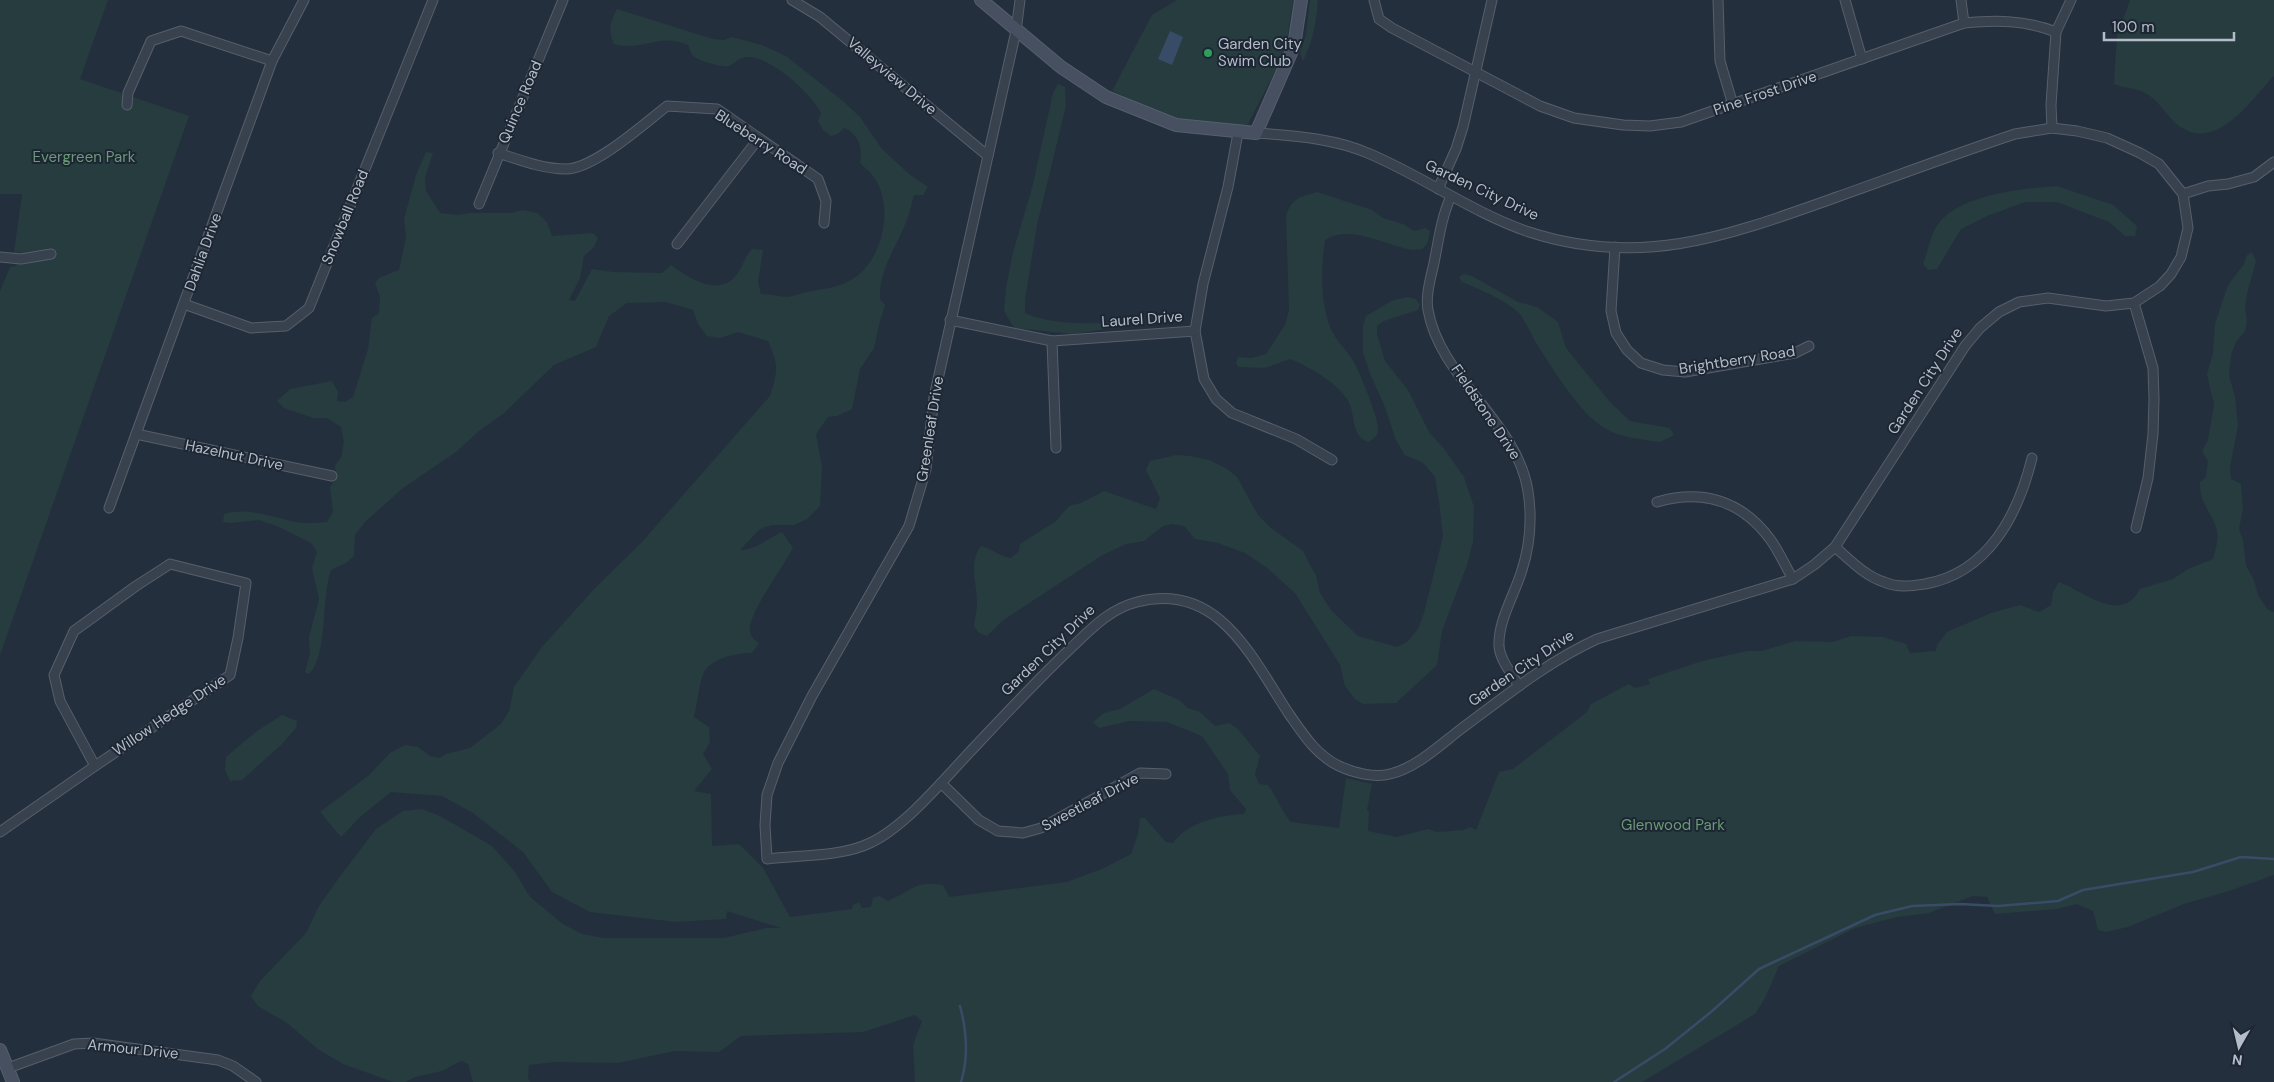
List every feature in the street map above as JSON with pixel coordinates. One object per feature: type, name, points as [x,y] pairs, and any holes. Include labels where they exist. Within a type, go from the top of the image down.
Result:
[{"type":"street","name":"Dahlia Drive","points":[[108,508],[272,61],[304,0]]},
{"type":"street","name":"Snowball Road","points":[[184,304],[251,328],[286,326],[309,308],[433,0]]},
{"type":"street","name":"Quince Road","points":[[479,204],[498,153],[563,0]]},
{"type":"street","name":"Valleyview Drive","points":[[792,0],[820,17],[988,156]]},
{"type":"street","name":"Garden City Drive","points":[[767,859],[852,850],[888,833],[941,784],[1034,683],[1097,623],[1116,609],[1154,598],[1181,600],[1203,608],[1221,619],[1239,638],[1299,729],[1320,755],[1340,767],[1366,774],[1390,774],[1412,765],[1519,686],[1575,649],[1596,639],[1793,579],[1814,565],[1835,547],[1965,346],[1980,328],[1999,312],[2020,302],[2048,298],[2106,306],[2134,303],[2160,286],[2171,274],[2181,257],[2188,228],[2183,194],[2159,164],[2107,138],[2052,128],[2015,134],[1760,225],[1724,236],[1656,248],[1615,247],[1565,241],[1528,232],[1451,196],[1369,154],[1334,142],[1305,137],[1238,133],[1176,125],[1106,97],[1061,67],[981,0]]},
{"type":"street","name":"Greenleaf Drive","points":[[767,859],[765,825],[767,795],[778,763],[812,696],[909,526],[926,469],[934,397],[1016,31],[1020,0]]},
{"type":"street","points":[[1256,133],[1294,46],[1301,0]]},
{"type":"street","name":"Pine Frost Drive","points":[[1374,0],[1379,18],[1392,28],[1540,106],[1574,118],[1598,123],[1650,126],[1681,122],[1964,23],[2008,20],[2056,32]]},
{"type":"street","points":[[1438,189],[1456,150],[1492,0]]},
{"type":"street","points":[[1718,0],[1720,61],[1732,105]]},
{"type":"street","points":[[1844,0],[1862,59]]},
{"type":"street","points":[[1961,0],[1964,23]]},
{"type":"street","points":[[2052,128],[2051,105],[2056,32],[2071,0]]},
{"type":"street","points":[[127,105],[128,93],[151,40],[181,31],[272,61]]},
{"type":"street","name":"Blueberry Road","points":[[498,153],[538,165],[568,169],[596,159],[667,106],[717,109],[818,179],[826,201],[824,223]]},
{"type":"street","name":"Laurel Drive","points":[[950,320],[1052,341],[1195,331],[1203,284],[1228,187],[1238,133]]},
{"type":"street","points":[[677,244],[759,138]]},
{"type":"street","points":[[2183,194],[2208,186],[2228,184],[2254,176],[2274,162]]},
{"type":"street","name":"Fieldstone Drive","points":[[1451,196],[1442,219],[1429,291],[1428,310],[1434,330],[1451,362],[1512,446],[1523,469],[1530,514],[1529,538],[1523,569],[1501,629],[1499,646],[1504,662],[1519,686]]},
{"type":"street","name":"Brightberry Road","points":[[1615,247],[1611,311],[1616,333],[1627,350],[1641,363],[1663,370],[1685,372],[1795,353],[1809,346]]},
{"type":"street","points":[[0,257],[21,259],[51,254]]},
{"type":"street","points":[[2134,303],[2153,368],[2154,399],[2153,434],[2148,478],[2136,528]]},
{"type":"street","points":[[1195,331],[1204,379],[1216,399],[1232,413],[1296,439],[1332,460]]},
{"type":"street","points":[[1052,341],[1056,448]]},
{"type":"street","name":"Hazelnut Drive","points":[[136,434],[332,476]]},
{"type":"street","points":[[1835,547],[1860,569],[1883,582],[1907,587],[1938,582],[1964,569],[1991,548],[2010,520],[2024,490],[2032,458]]},
{"type":"street","points":[[1657,502],[1678,496],[1694,495],[1716,499],[1737,509],[1756,523],[1770,539],[1793,579]]},
{"type":"street","name":"Willow Hedge Drive","points":[[1,828],[95,766],[230,675],[238,638],[246,583],[170,564],[74,630],[54,675],[60,701],[95,766]]},
{"type":"street","name":"Sweetleaf Drive","points":[[941,784],[979,820],[998,831],[1023,833],[1041,828],[1140,773],[1166,774]]},
{"type":"street","name":"Armour Drive","points":[[8,1068],[68,1046],[93,1043],[218,1060],[233,1066],[256,1082]]},
{"type":"street","points":[[0,1050],[13,1082]]},
{"type":"green space","name":"Evergreen Park","points":[[0,0],[108,0],[80,79],[189,116],[0,655],[0,291],[10,267],[16,266],[20,252],[14,253],[22,194],[0,194]]},
{"type":"green space","name":"Garden City Swim Club","points":[[1177,0],[1293,0],[1287,41],[1279,64],[1248,124],[1228,128],[1180,122],[1112,91],[1152,15]]},
{"type":"green space","points":[[1310,0],[1318,0],[1312,39],[1303,61],[1300,54],[1306,34]]},
{"type":"green space","points":[[2130,0],[2274,0],[2274,76],[2244,109],[2220,128],[2207,133],[2193,133],[2179,126],[2149,95],[2114,84],[2117,36]]},
{"type":"green space","name":"Glenwood Park","points":[[617,9],[713,39],[724,40],[732,37],[762,45],[786,56],[844,102],[860,117],[882,149],[909,174],[928,187],[923,195],[914,195],[910,212],[882,277],[880,299],[885,305],[874,348],[860,369],[852,409],[837,416],[828,417],[816,434],[822,467],[820,506],[807,519],[794,525],[772,525],[760,529],[740,550],[756,546],[782,532],[793,548],[754,614],[750,631],[754,639],[759,643],[752,653],[732,655],[712,664],[703,674],[699,689],[694,717],[709,727],[710,742],[703,754],[712,769],[694,791],[711,794],[712,846],[739,844],[763,868],[790,917],[852,909],[853,905],[859,902],[862,908],[871,907],[873,898],[879,896],[888,901],[914,887],[926,884],[943,885],[949,897],[1067,882],[1104,868],[1131,854],[1138,834],[1140,818],[1145,818],[1166,842],[1173,843],[1187,830],[1205,821],[1244,814],[1246,809],[1230,790],[1228,774],[1202,736],[1167,722],[1130,721],[1099,728],[1093,722],[1104,713],[1120,709],[1154,689],[1179,700],[1188,708],[1200,712],[1215,726],[1229,723],[1238,729],[1260,756],[1255,774],[1259,784],[1268,785],[1291,822],[1339,828],[1346,778],[1372,784],[1367,810],[1369,811],[1368,831],[1397,837],[1428,829],[1437,832],[1464,830],[1470,827],[1476,830],[1499,772],[1513,769],[1587,712],[1591,704],[1629,684],[1635,688],[1650,684],[1648,679],[1702,661],[1747,651],[1762,651],[1795,641],[1833,642],[1851,636],[1883,637],[1906,644],[1910,653],[1936,651],[1937,645],[1947,632],[1991,613],[2020,605],[2039,612],[2051,605],[2053,592],[2059,582],[2102,603],[2123,604],[2132,599],[2140,589],[2173,579],[2188,569],[2213,559],[2217,542],[2217,531],[2200,490],[2200,482],[2206,477],[2208,461],[2202,451],[2208,440],[2214,405],[2207,374],[2213,353],[2215,324],[2228,285],[2244,264],[2247,255],[2252,252],[2256,261],[2247,294],[2245,331],[2236,342],[2231,355],[2229,375],[2235,397],[2238,426],[2230,467],[2231,479],[2241,484],[2243,508],[2239,529],[2243,540],[2246,566],[2254,580],[2258,595],[2268,610],[2274,612],[2274,875],[2184,904],[2128,927],[2106,932],[2098,930],[2093,911],[2076,904],[2057,909],[1995,914],[1987,897],[1973,896],[1929,913],[1897,917],[1855,928],[1779,966],[1765,998],[1755,1014],[1642,1082],[915,1082],[913,1045],[922,1021],[915,1015],[863,1032],[741,1036],[719,1052],[675,1051],[618,1063],[555,1062],[529,1065],[528,1077],[530,1082],[473,1082],[468,1064],[461,1061],[442,1071],[415,1077],[405,1082],[393,1082],[343,1064],[319,1050],[287,1023],[258,1006],[251,996],[260,981],[306,933],[319,906],[376,829],[403,811],[422,809],[442,817],[492,846],[515,872],[530,897],[563,924],[582,934],[604,938],[724,938],[766,928],[781,928],[727,911],[726,919],[676,922],[590,912],[552,892],[523,852],[473,813],[442,796],[391,792],[361,816],[341,837],[320,812],[369,775],[390,753],[405,745],[418,747],[430,756],[439,758],[446,754],[470,748],[501,724],[509,711],[514,687],[542,647],[595,588],[641,543],[770,396],[775,380],[776,363],[768,341],[738,332],[720,338],[707,336],[698,324],[693,310],[666,302],[627,303],[609,316],[596,347],[554,365],[503,414],[479,431],[456,452],[403,488],[365,522],[355,535],[354,556],[346,563],[331,570],[326,595],[322,640],[315,665],[309,674],[305,672],[310,653],[309,637],[319,599],[312,568],[317,552],[311,543],[277,526],[259,520],[223,522],[224,514],[241,511],[300,523],[327,522],[333,512],[330,487],[336,478],[335,465],[341,458],[344,442],[341,427],[327,418],[313,418],[284,408],[277,401],[290,389],[332,381],[338,392],[337,401],[345,402],[353,397],[368,349],[372,318],[379,313],[380,297],[375,283],[379,278],[399,270],[406,237],[404,219],[416,175],[426,152],[433,153],[425,177],[426,191],[440,213],[458,215],[470,213],[511,213],[523,210],[537,213],[547,222],[552,236],[593,233],[598,238],[594,247],[584,256],[580,278],[569,300],[575,301],[592,269],[613,272],[662,273],[671,265],[704,284],[722,285],[731,281],[738,273],[752,249],[763,250],[758,282],[761,294],[788,297],[846,283],[861,272],[870,262],[877,250],[881,237],[884,209],[882,196],[876,181],[860,163],[861,152],[859,142],[853,134],[844,128],[838,134],[831,136],[823,130],[818,121],[821,113],[809,96],[780,70],[759,59],[743,57],[729,66],[722,66],[696,58],[688,45],[678,42],[668,40],[634,46],[614,44],[611,26]]},
{"type":"green space","points":[[1058,84],[1065,87],[1066,106],[1037,225],[1025,300],[1025,313],[1062,322],[1102,323],[1127,321],[1131,325],[1074,334],[1014,328],[1004,311],[1013,252],[1032,188],[1053,93]]},
{"type":"green space","points":[[2057,186],[2113,205],[2137,226],[2135,236],[2125,236],[2109,222],[2057,202],[2025,202],[1987,216],[1961,229],[1937,269],[1928,270],[1923,264],[1934,231],[1943,219],[1956,209],[1972,201],[1989,196],[2026,189]]},
{"type":"green space","points":[[1317,192],[1372,210],[1383,218],[1403,224],[1414,231],[1426,228],[1430,232],[1427,244],[1422,249],[1414,250],[1357,235],[1335,235],[1325,240],[1322,284],[1324,306],[1330,327],[1354,362],[1378,424],[1378,432],[1369,442],[1363,439],[1356,430],[1347,399],[1329,381],[1313,370],[1290,359],[1265,368],[1238,367],[1236,363],[1238,357],[1251,358],[1266,354],[1285,325],[1289,310],[1286,216],[1291,205],[1297,199]]},
{"type":"green space","points":[[1464,274],[1472,276],[1518,302],[1537,307],[1558,322],[1566,348],[1610,402],[1630,421],[1670,428],[1674,435],[1660,442],[1623,436],[1601,426],[1580,406],[1561,382],[1519,313],[1499,299],[1462,282],[1459,277]]},
{"type":"green space","points":[[1407,297],[1416,299],[1420,305],[1418,310],[1384,321],[1377,326],[1377,334],[1385,361],[1408,390],[1429,432],[1445,450],[1464,477],[1474,507],[1473,542],[1467,565],[1442,631],[1437,665],[1396,703],[1363,704],[1355,699],[1345,686],[1340,665],[1295,593],[1266,567],[1245,553],[1218,543],[1195,539],[1184,526],[1172,524],[1163,526],[1144,541],[1126,544],[1101,556],[1002,621],[987,636],[979,633],[974,626],[977,602],[974,566],[981,546],[1011,558],[1019,551],[1020,544],[1056,521],[1069,506],[1081,503],[1104,491],[1156,509],[1160,498],[1146,470],[1150,461],[1176,455],[1209,460],[1227,469],[1237,477],[1258,515],[1271,528],[1303,551],[1316,576],[1320,593],[1331,610],[1358,636],[1397,647],[1407,642],[1418,629],[1424,613],[1443,537],[1439,501],[1435,477],[1423,463],[1405,455],[1396,440],[1363,352],[1363,326],[1366,316],[1391,301]]},
{"type":"green space","points":[[282,715],[297,721],[296,728],[281,745],[242,780],[230,781],[225,770],[226,757],[257,731]]},
{"type":"water","points":[[1170,31],[1183,37],[1172,65],[1158,59]]},
{"type":"waterway","points":[[1614,1082],[1665,1049],[1711,1012],[1759,969],[1875,915],[1912,906],[1960,904],[1998,906],[2058,901],[2083,890],[2193,872],[2241,857],[2274,859]]},
{"type":"waterway","points":[[960,1006],[966,1044],[964,1072],[961,1082]]},
{"type":"place","name":"Garden City Swim Club","points":[[1208,53]]}]
